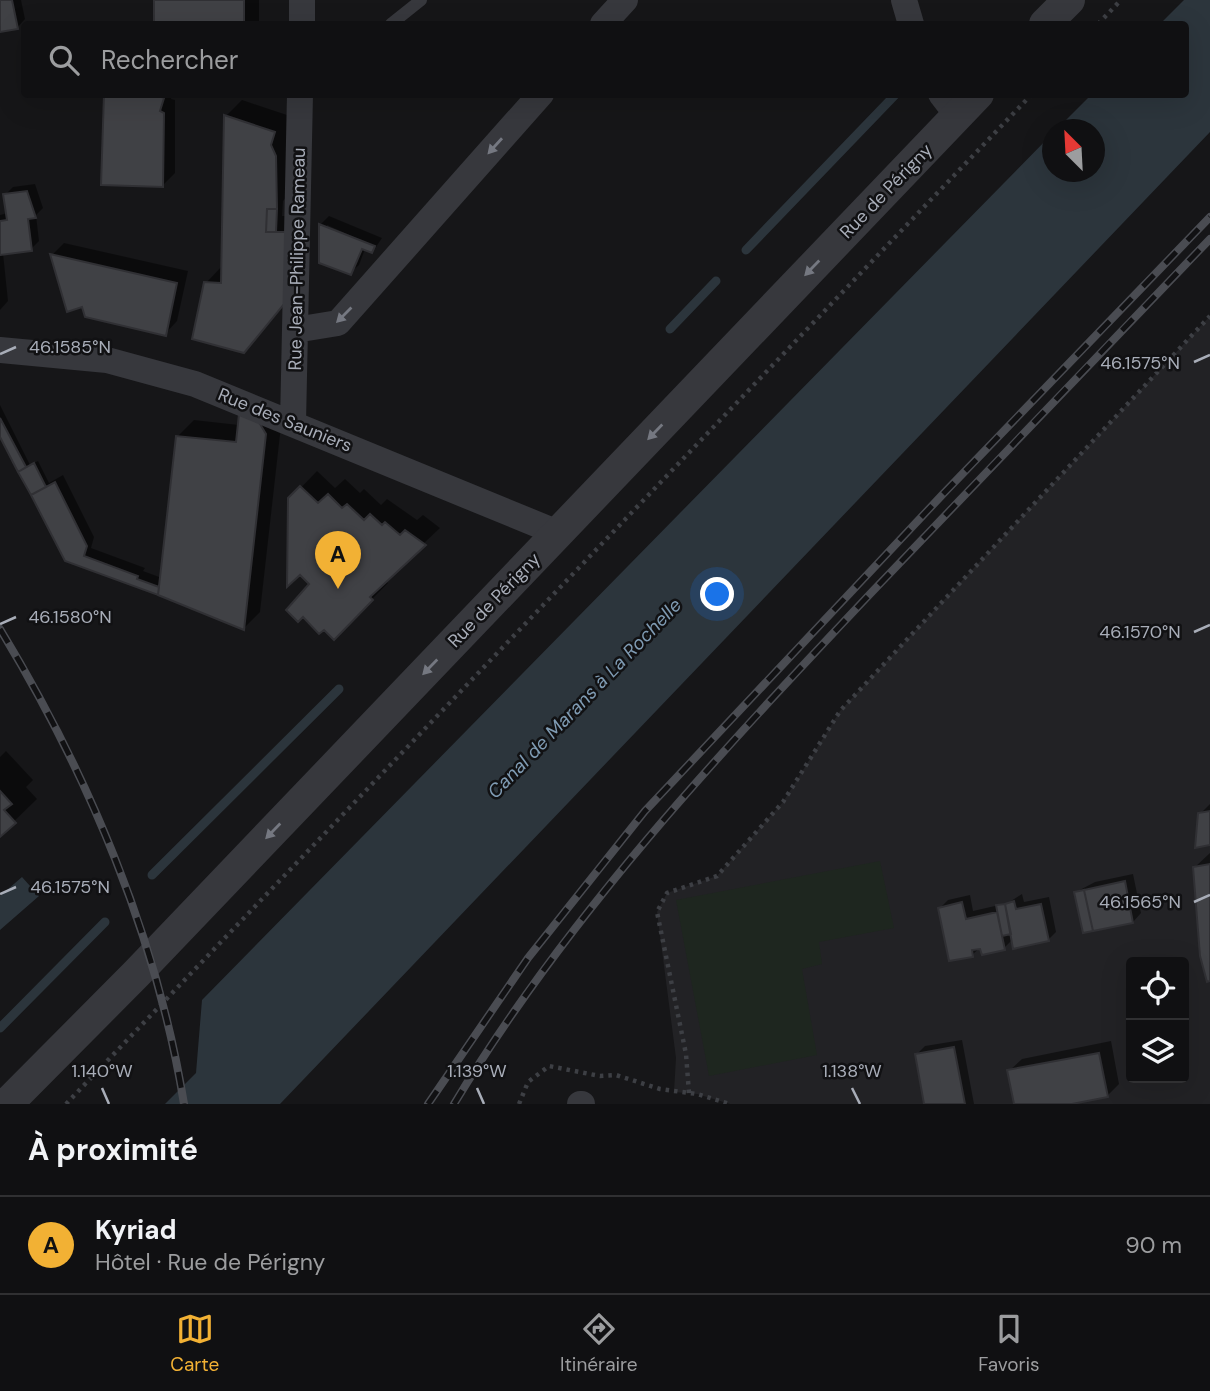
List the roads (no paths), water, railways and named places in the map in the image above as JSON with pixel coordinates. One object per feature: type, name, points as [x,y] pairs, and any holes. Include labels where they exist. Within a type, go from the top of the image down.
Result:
[{"type":"street","points":[[302,0],[302,21]]},
{"type":"street","points":[[606,21],[625,0]]},
{"type":"street","points":[[904,0],[910,21]]},
{"type":"street","points":[[1048,21],[1069,0]]},
{"type":"street","name":"Rue Jean-Philippe Rameau","points":[[293,423],[302,98]]},
{"type":"street","points":[[295,330],[338,323],[537,98]]},
{"type":"street","name":"Rue de Périgny","points":[[7,1104],[137,973],[558,533],[959,102]]},
{"type":"street","name":"Rue des Sauniers","points":[[0,350],[107,360],[195,384],[558,533]]},
{"type":"lane","points":[[395,21],[421,0]]},
{"type":"water","name":"Canal de Marans à La Rochelle","points":[[1184,0],[1210,0],[1210,132],[280,1104],[165,1104],[196,1073],[202,1000],[1042,144],[1042,182],[1105,182],[1105,119],[1067,119],[1088,98],[1189,98],[1189,21],[1163,21]]},
{"type":"water","points":[[22,877],[39,896],[0,930],[0,896]]},
{"type":"waterway","points":[[746,250],[892,98]]},
{"type":"waterway","points":[[670,329],[716,281]]},
{"type":"waterway","points":[[152,875],[339,689]]},
{"type":"waterway","points":[[0,1028],[105,922]]},
{"type":"railway","points":[[428,1104],[528,958],[645,811],[944,493],[1210,217]]},
{"type":"railway","points":[[454,1104],[498,1034],[546,967],[648,838],[702,776],[870,594],[1210,239]]},
{"type":"railway","points":[[0,629],[62,741],[115,858],[156,980],[184,1104]]},
{"type":"place","name":"Kyriad","points":[[338,589]]}]
